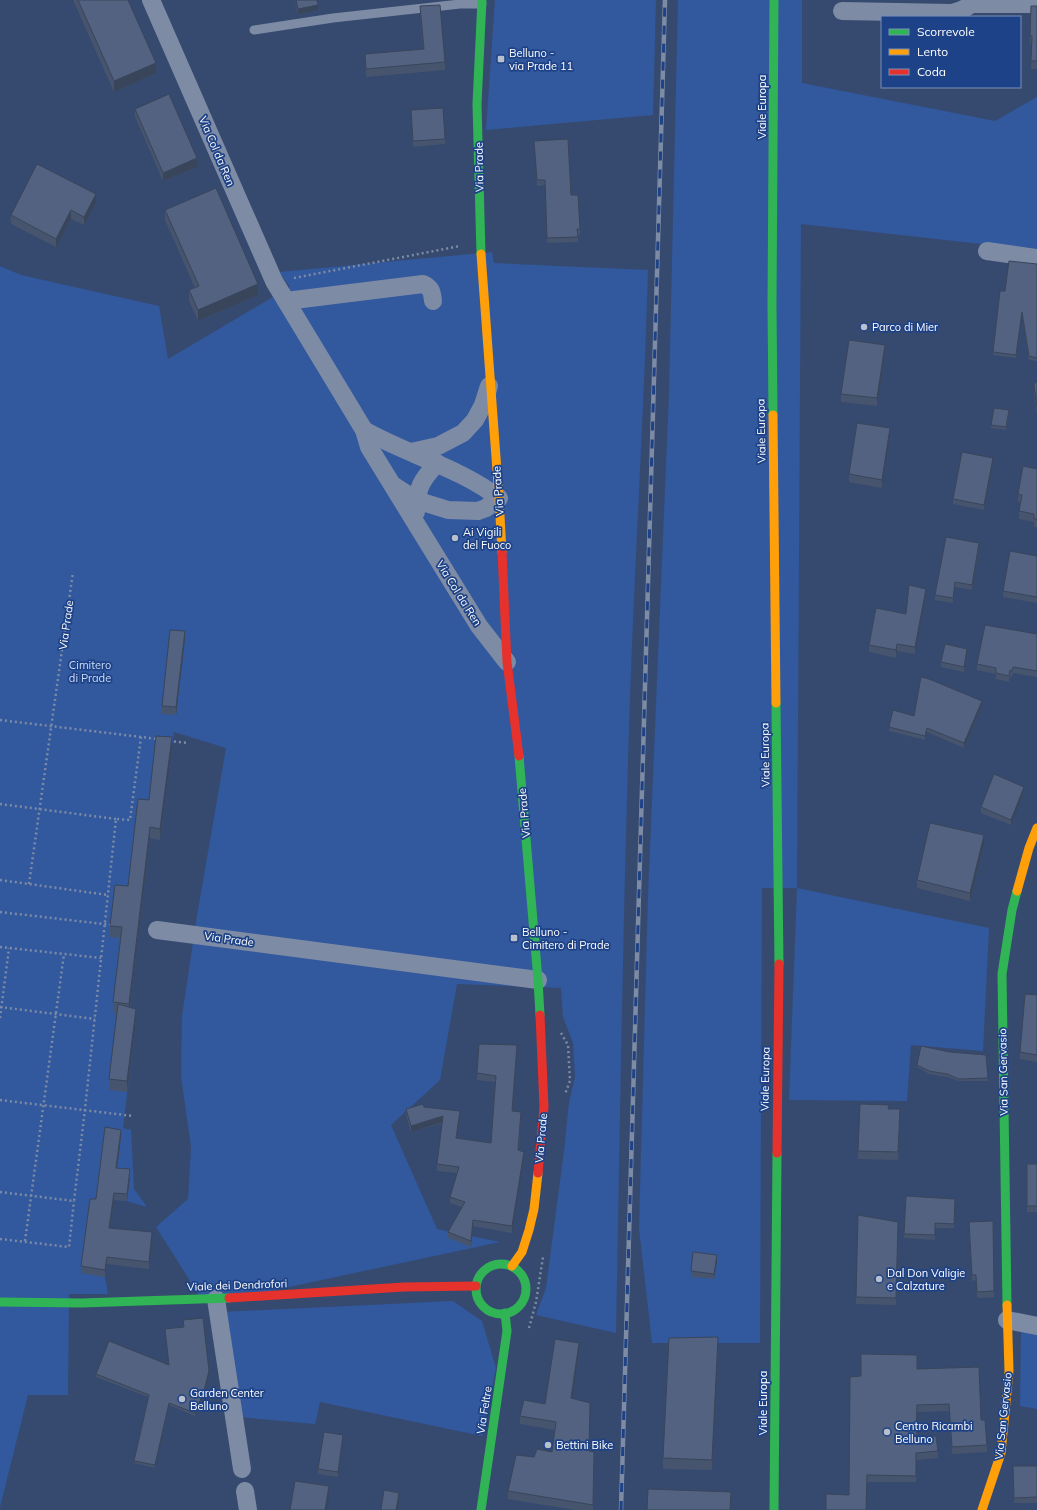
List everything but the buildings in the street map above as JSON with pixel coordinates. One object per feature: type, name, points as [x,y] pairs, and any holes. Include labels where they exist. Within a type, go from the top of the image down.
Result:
[{"type":"main road","name":"Viale Europa","points":[[774,0],[772,305],[779,948],[774,1510]]},
{"type":"main road","name":"Via Prade","points":[[482,2],[477,119],[480,244],[500,498],[507,662],[518,743],[538,980],[544,1107],[534,1209],[522,1252],[512,1266]]},
{"type":"main road","name":"Via San Gervasio","points":[[982,1510],[1001,1453],[1009,1371],[1006,1320],[1002,974],[1012,910],[1029,848],[1037,828]]},
{"type":"main road","points":[[503,1264],[512,1266],[523,1277],[525,1284],[523,1300],[519,1306],[512,1311],[505,1313],[494,1312],[484,1307],[477,1298],[476,1286],[478,1277],[485,1269],[493,1265],[503,1264]]},
{"type":"main road","name":"Viale dei Dendrofori","points":[[0,1302],[82,1303],[216,1299],[404,1287],[476,1286]]},
{"type":"main road","name":"Via Feltre","points":[[481,1510],[507,1331],[505,1313]]},
{"type":"street","name":"Via Col da Ren","points":[[152,0],[274,281],[364,430],[369,447],[479,626],[507,662]]},
{"type":"street","points":[[842,11],[952,13],[963,10],[973,2],[1037,4]]},
{"type":"street","points":[[987,251],[1037,258]]},
{"type":"street","points":[[286,301],[423,284],[428,286],[432,292],[433,301]]},
{"type":"street","points":[[411,452],[438,446],[462,433],[475,420],[483,405],[490,381]]},
{"type":"street","name":"Via Col da Ren","points":[[364,430],[397,448],[411,452],[466,476],[486,487],[500,498],[486,508],[478,511],[470,512],[448,510],[416,500],[393,484]]},
{"type":"street","points":[[415,522],[418,489],[428,473],[437,463]]},
{"type":"street","name":"Via Prade","points":[[157,930],[538,980]]},
{"type":"street","points":[[216,1299],[242,1469]]},
{"type":"street","points":[[1006,1320],[1037,1326]]},
{"type":"street","points":[[245,1491],[248,1510]]},
{"type":"lane","points":[[254,30],[333,18],[482,2]]},
{"type":"path","points":[[274,281],[467,245]]},
{"type":"path","name":"Via Prade","points":[[28,884],[74,572]]},
{"type":"path","points":[[0,720],[188,743]]},
{"type":"path","points":[[0,804],[130,820],[141,737]]},
{"type":"path","points":[[0,1239],[69,1247],[116,819]]},
{"type":"path","points":[[0,880],[108,895]]},
{"type":"path","points":[[0,912],[112,925]]},
{"type":"path","points":[[0,947],[101,958]]},
{"type":"path","points":[[0,1018],[9,948]]},
{"type":"path","points":[[25,1241],[64,954]]},
{"type":"path","points":[[1,1007],[94,1020]]},
{"type":"path","points":[[0,1100],[85,1109],[133,1116]]},
{"type":"path","points":[[0,1192],[74,1201]]},
{"type":"green space","points":[[495,0],[656,0],[653,115],[486,130]]},
{"type":"green space","points":[[678,0],[802,0],[802,83],[995,121],[1037,97],[1037,250],[801,224],[797,888],[762,888],[760,1343],[652,1343],[639,1228],[648,896],[669,393]]},
{"type":"green space","name":"Cimitero di Prade","points":[[492,252],[494,263],[648,270],[632,644],[628,776],[616,1333],[536,1315],[546,1288],[569,1102],[575,1077],[573,1043],[563,1017],[561,988],[457,984],[440,1080],[391,1125],[437,1229],[500,1242],[223,1301],[202,1300],[156,1227],[188,1199],[191,1147],[181,1076],[182,1016],[197,916],[226,748],[174,732],[160,840],[150,838],[129,1017],[136,1020],[123,1128],[131,1130],[134,1189],[147,1207],[127,1201],[114,1200],[102,1211],[108,1259],[105,1277],[108,1294],[69,1294],[68,1395],[28,1395],[0,1507],[0,266],[21,275],[159,306],[168,359],[290,287],[279,272]]},
{"type":"green space","points":[[797,888],[989,928],[983,1051],[911,1045],[907,1101],[789,1100]]},
{"type":"green space","points":[[453,1301],[482,1321],[496,1368],[482,1436],[320,1402],[315,1424],[239,1417],[221,1312]]},
{"type":"green space","points":[[1021,1328],[1037,1331],[1037,1409],[1020,1406]]},
{"type":"railway","points":[[621,1510],[665,0]]},
{"type":"traffic: fast","points":[[481,254],[477,104],[482,0]]},
{"type":"traffic: fast","points":[[773,415],[772,305],[774,0]]},
{"type":"traffic: fast","points":[[776,703],[779,964]]},
{"type":"traffic: fast","points":[[519,756],[540,1015]]},
{"type":"traffic: fast","points":[[1007,1305],[1002,974],[1012,910],[1017,891]]},
{"type":"traffic: fast","points":[[774,1510],[777,1153]]},
{"type":"traffic: fast","points":[[501,1264],[515,1268],[522,1275],[526,1289],[522,1303],[515,1310],[501,1314],[487,1310],[480,1303],[476,1289],[480,1275],[487,1268],[501,1264]]},
{"type":"traffic: fast","points":[[0,1302],[82,1303],[229,1298]]},
{"type":"traffic: fast","points":[[481,1510],[507,1331],[505,1313]]},
{"type":"traffic: slow","points":[[481,254],[502,552]]},
{"type":"traffic: slow","points":[[773,415],[776,703]]},
{"type":"traffic: slow","points":[[1017,891],[1029,848],[1037,828]]},
{"type":"traffic: slow","points":[[512,1266],[522,1252],[529,1230],[534,1209],[538,1173]]},
{"type":"traffic: slow","points":[[982,1510],[1001,1453],[1009,1371],[1007,1305]]},
{"type":"traffic: jam","points":[[502,552],[507,662],[519,756]]},
{"type":"traffic: jam","points":[[777,1153],[779,964]]},
{"type":"traffic: jam","points":[[538,1173],[544,1107],[540,1015]]},
{"type":"traffic: jam","points":[[229,1298],[404,1287],[476,1286]]},
{"type":"place","name":"Belluno - via Prade 11","points":[[501,59]]},
{"type":"place","name":"Parco di Mier","points":[[864,327]]},
{"type":"place","name":"Ai Vigili del Fuoco","points":[[455,538]]},
{"type":"place","name":"Belluno - Cimitero di Prade","points":[[514,938]]},
{"type":"place","name":"Dal Don Valigie e Calzature","points":[[879,1279]]},
{"type":"place","name":"Garden Center Belluno","points":[[182,1399]]},
{"type":"place","name":"Centro Ricambi Belluno","points":[[887,1432]]},
{"type":"place","name":"Bettini Bike","points":[[548,1445]]}]
